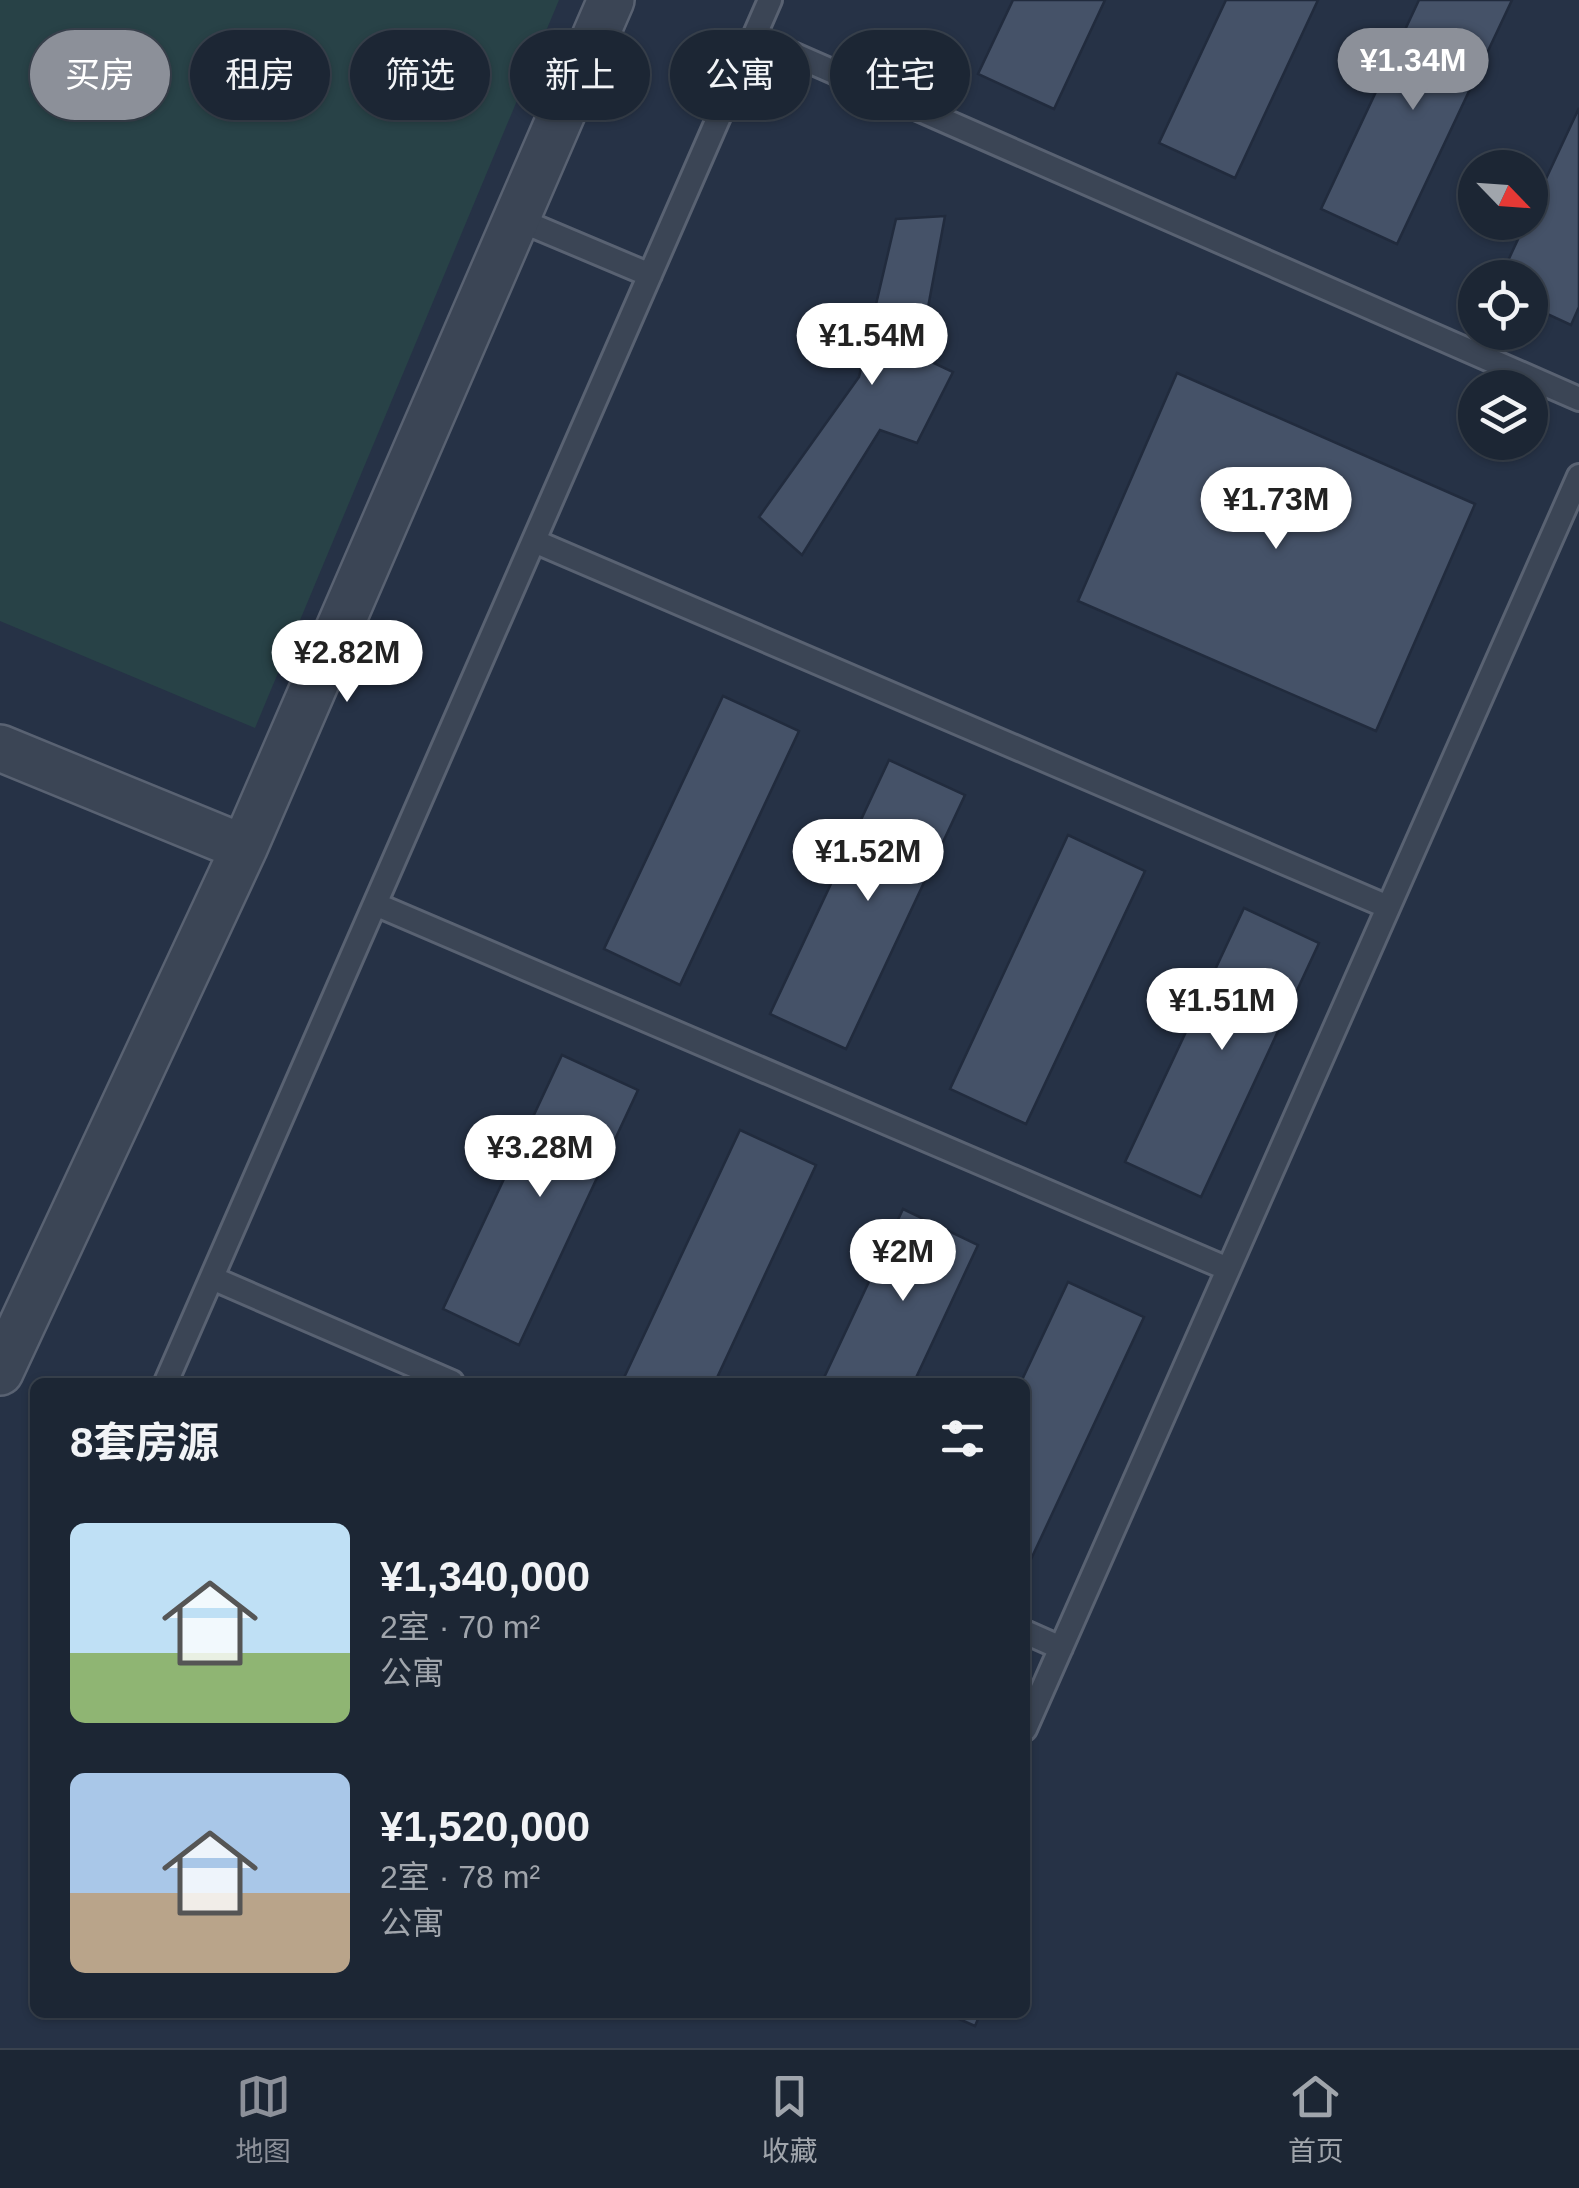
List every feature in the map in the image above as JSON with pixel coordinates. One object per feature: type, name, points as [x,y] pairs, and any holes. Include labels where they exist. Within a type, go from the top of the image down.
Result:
[{"type":"street","points":[[0,1372],[244,848],[612,0]]},
{"type":"street","points":[[0,748],[244,848]]},
{"type":"lane","points":[[757,30],[770,0]]},
{"type":"lane","points":[[810,62],[1579,398]]},
{"type":"lane","points":[[168,1378],[718,120]]},
{"type":"lane","points":[[516,219],[650,275]]},
{"type":"lane","points":[[1030,1718],[1579,476]]},
{"type":"lane","points":[[534,541],[1388,907]]},
{"type":"lane","points":[[375,904],[1228,1269]]},
{"type":"lane","points":[[212,1278],[443,1378]]},
{"type":"lane","points":[[1030,1634],[1061,1648]]},
{"type":"green space","points":[[0,0],[559,0],[546,30],[510,30],[510,117],[255,728],[0,621]]},
{"type":"building","points":[[1013,0],[1105,0],[1054,109],[978,74]]},
{"type":"building","points":[[1226,0],[1318,0],[1235,178],[1159,143]]},
{"type":"building","points":[[1419,0],[1512,0],[1397,244],[1321,209]]},
{"type":"building","points":[[1579,108],[1579,307],[1571,325],[1548,314],[1548,260],[1508,260],[1518,240],[1548,240],[1548,174]]},
{"type":"building","points":[[945,216],[919,356],[953,372],[917,443],[880,430],[802,555],[759,517],[859,377],[896,219]]},
{"type":"building","points":[[1177,373],[1475,504],[1376,731],[1078,601]]},
{"type":"building","points":[[723,696],[799,731],[680,985],[604,949]]},
{"type":"building","points":[[889,760],[965,795],[846,1049],[770,1014]]},
{"type":"building","points":[[1068,835],[1145,871],[1026,1124],[950,1089]]},
{"type":"building","points":[[1244,908],[1319,943],[1201,1197],[1125,1162]]},
{"type":"building","points":[[562,1055],[638,1090],[519,1345],[443,1309]]},
{"type":"building","points":[[740,1130],[816,1165],[717,1378],[624,1378]]},
{"type":"building","points":[[903,1209],[978,1245],[916,1378],[824,1378]]},
{"type":"building","points":[[1068,1282],[1144,1317],[1030,1561],[1030,1378],[1023,1378]]},
{"type":"building","points":[[957,2018],[978,2018],[975,2026]]}]
